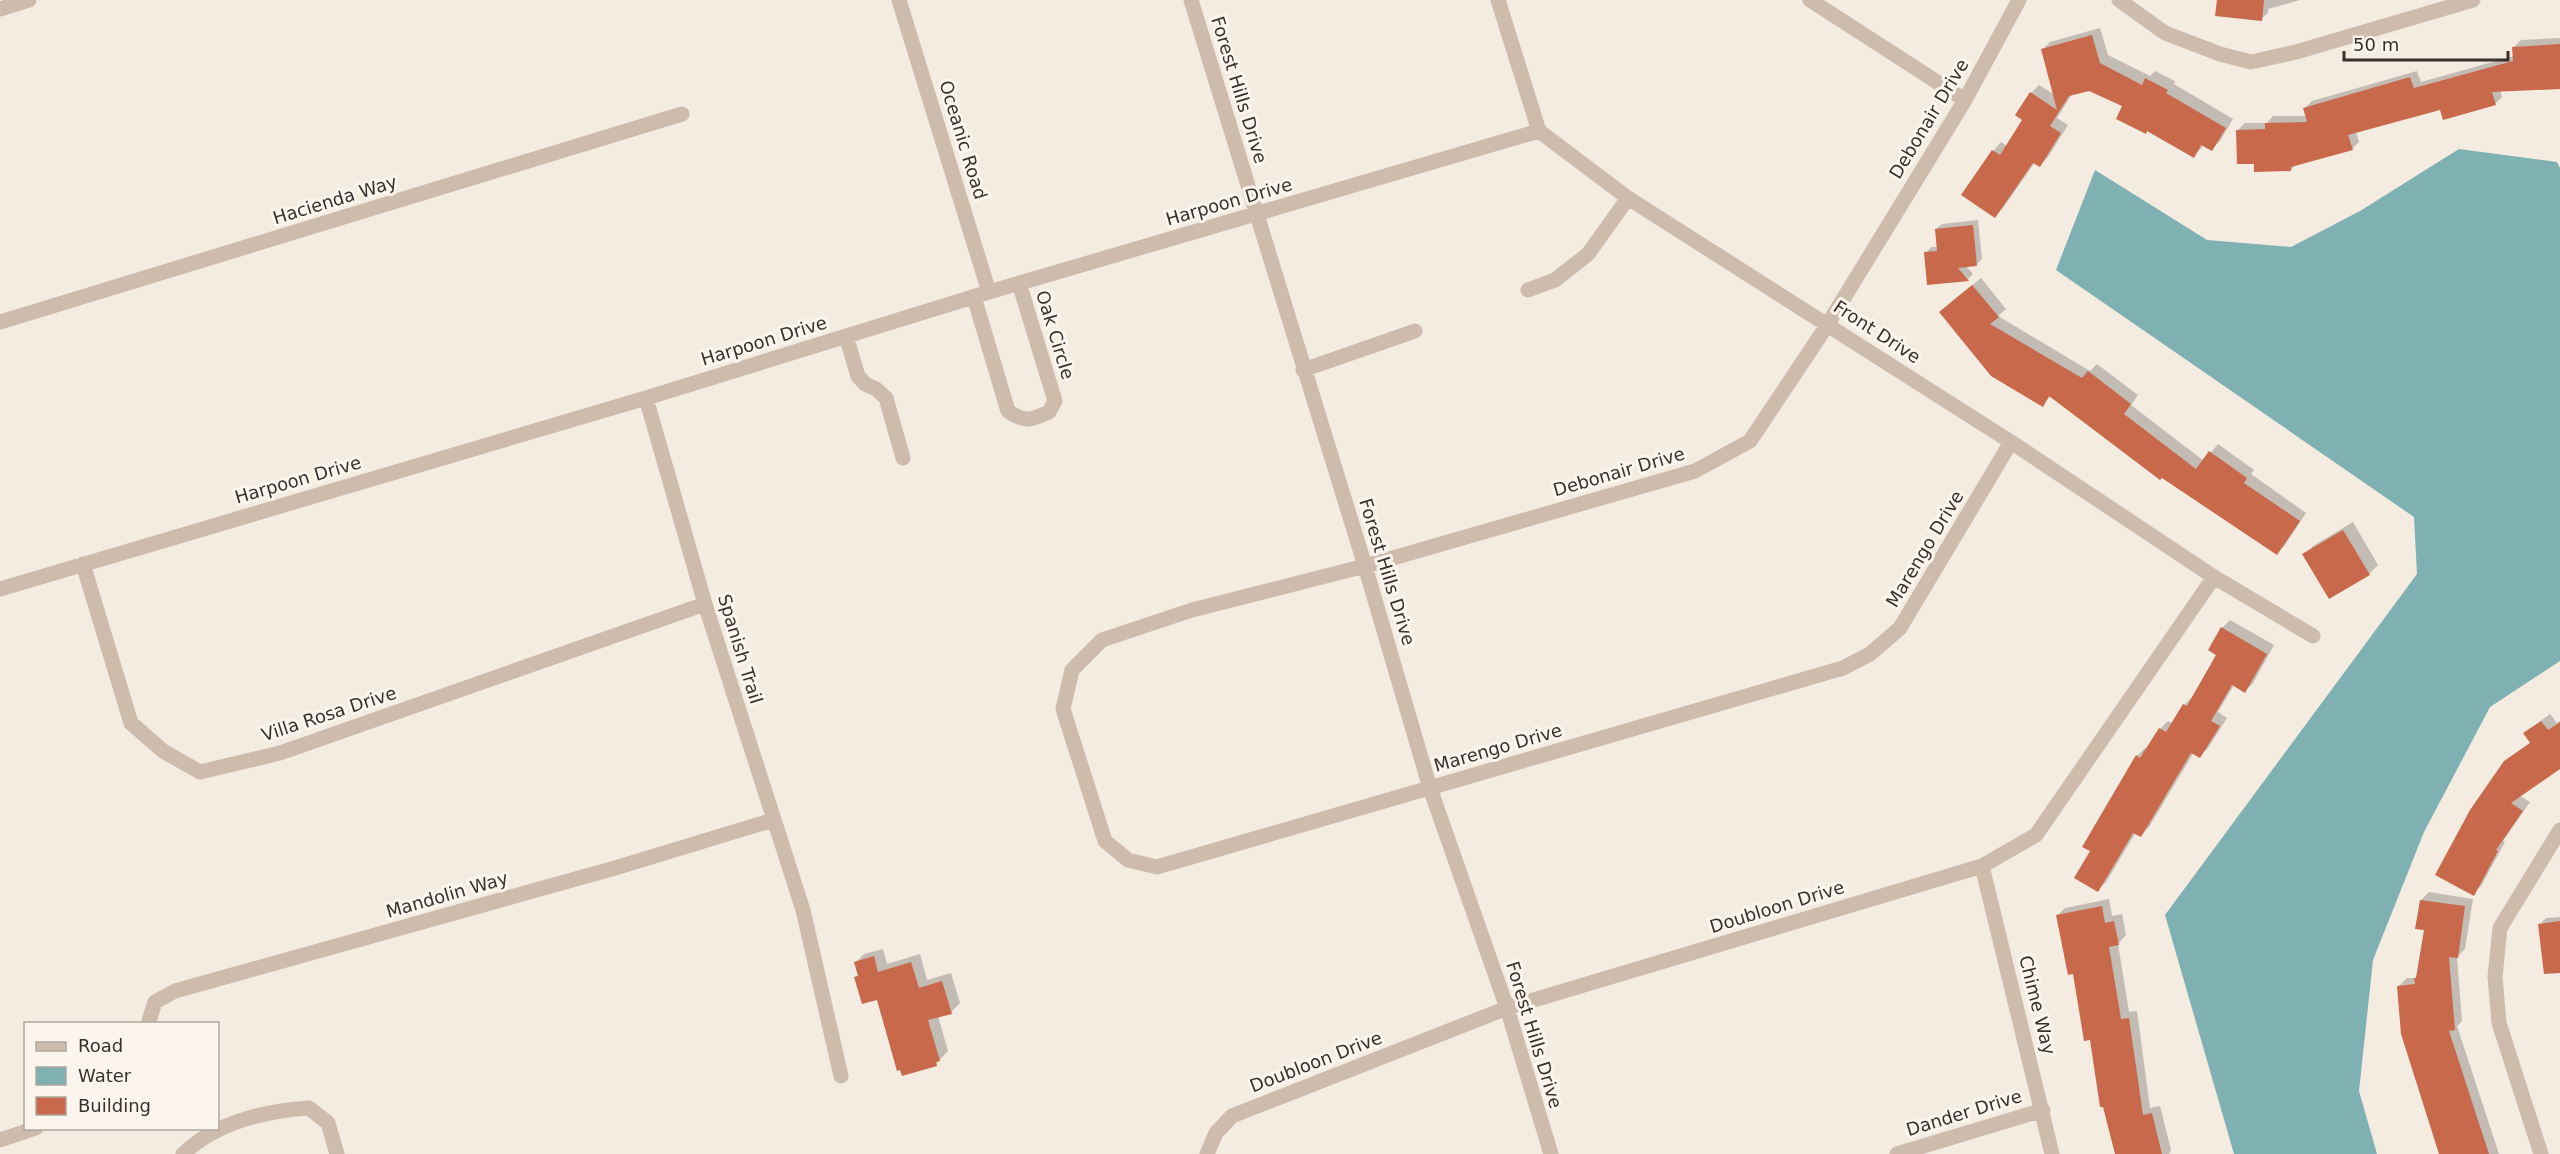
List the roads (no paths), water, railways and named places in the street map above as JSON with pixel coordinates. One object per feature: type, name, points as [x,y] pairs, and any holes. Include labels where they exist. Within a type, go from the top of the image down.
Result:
[{"type":"street","points":[[0,9],[29,0]]},
{"type":"street","name":"Oceanic Road","points":[[899,0],[989,292]]},
{"type":"street","name":"Forest Hills Drive","points":[[1191,0],[1365,566],[1430,788],[1507,1008],[1551,1154]]},
{"type":"street","points":[[1498,0],[1539,131]]},
{"type":"street","points":[[1810,0],[1965,100]]},
{"type":"street","name":"Debonair Drive","points":[[1102,640],[1192,610],[1365,566],[1695,471],[1750,441],[1827,324],[1965,100],[2019,0]]},
{"type":"street","points":[[2119,0],[2165,33],[2220,54],[2251,62],[2296,52],[2473,0]]},
{"type":"street","name":"Hacienda Way","points":[[0,322],[682,114]]},
{"type":"street","name":"Harpoon Drive","points":[[0,589],[646,398],[1019,283],[1539,131]]},
{"type":"street","name":"Front Drive","points":[[1539,131],[1628,198],[2011,442],[2214,577],[2313,636]]},
{"type":"street","points":[[1528,291],[1555,280],[1588,254],[1628,198]]},
{"type":"street","name":"Oak Circle","points":[[974,297],[1008,411],[1020,419],[1034,419],[1049,412],[1055,401],[1019,283]]},
{"type":"street","points":[[1304,370],[1415,331]]},
{"type":"street","points":[[846,336],[858,376],[865,384],[876,389],[886,398],[903,459]]},
{"type":"street","name":"Spanish Trail","points":[[646,398],[705,604],[802,910],[840,1076]]},
{"type":"street","name":"Marengo Drive","points":[[1102,640],[1072,670],[1063,709],[1105,841],[1128,860],[1157,867],[1844,668],[1870,654],[1900,628],[2011,442]]},
{"type":"street","name":"Villa Rosa Drive","points":[[83,564],[131,723],[164,751],[200,772],[280,753],[705,604]]},
{"type":"street","name":"Doubloon Drive","points":[[1207,1154],[1216,1132],[1232,1116],[1507,1008],[1982,866],[2036,835],[2214,577]]},
{"type":"street","name":"Mandolin Way","points":[[148,1022],[155,1002],[175,992],[615,868],[773,820]]},
{"type":"street","points":[[2541,1154],[2499,1023],[2495,977],[2499,928],[2560,830]]},
{"type":"street","name":"Chime Way","points":[[1982,866],[2052,1154]]},
{"type":"street","points":[[219,1128],[287,1110],[309,1108],[328,1123],[337,1154]]},
{"type":"street","name":"Dander Drive","points":[[1897,1154],[2043,1110]]},
{"type":"street","points":[[0,1140],[30,1130]]},
{"type":"street","points":[[183,1154],[194,1143],[216,1130]]},
{"type":"water","points":[[2459,149],[2557,162],[2560,168],[2560,661],[2490,707],[2424,832],[2373,960],[2359,1091],[2377,1154],[2234,1154],[2165,915],[2417,574],[2414,517],[2056,270],[2095,170],[2207,240],[2291,247],[2360,211]]}]
